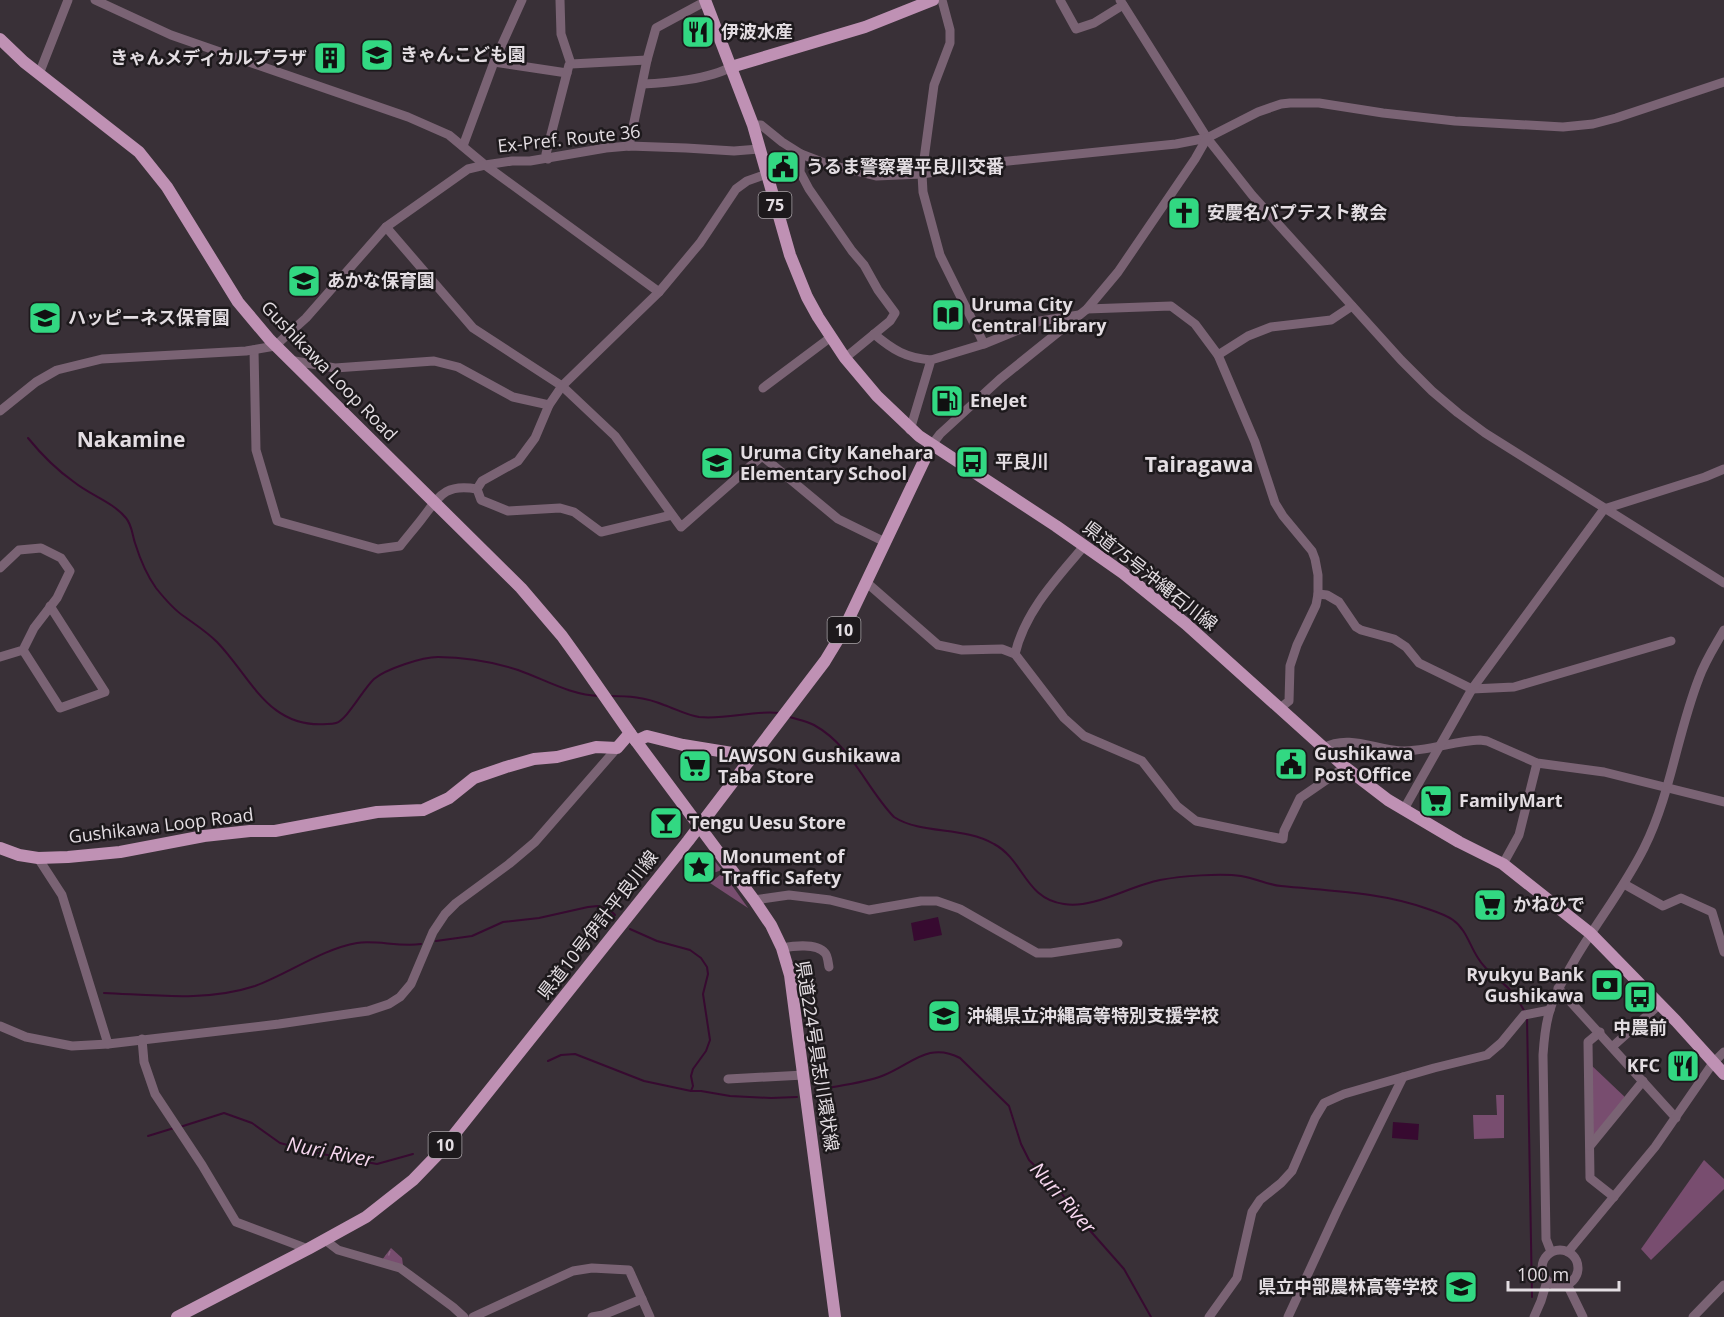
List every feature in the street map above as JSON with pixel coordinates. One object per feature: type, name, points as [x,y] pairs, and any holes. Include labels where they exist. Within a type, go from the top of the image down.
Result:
[{"type":"main road","name":"県道75号沖縄石川線","points":[[705,0],[753,126],[790,255],[807,297],[845,358],[877,396],[931,446],[986,479],[1123,573],[1186,624],[1345,767],[1384,797],[1459,842],[1503,864],[1590,933],[1660,1004],[1724,1074]]},
{"type":"main road","points":[[731,67],[865,27],[933,0]]},
{"type":"main road","name":"Gushikawa Loop Road","points":[[0,40],[24,62],[139,152],[166,187],[238,302],[275,346],[521,588],[580,660],[699,826]]},
{"type":"main road","name":"県道10号伊計平良川線","points":[[177,1317],[348,1228],[380,1207],[413,1180],[441,1151],[699,826],[825,661],[842,633],[931,446]]},
{"type":"main road","points":[[617,748],[633,737],[647,736],[738,754],[749,761]]},
{"type":"main road","name":"Gushikawa Loop Road","points":[[0,848],[19,855],[38,858],[68,857],[120,852],[204,836],[275,831],[377,812],[423,810],[449,798],[474,778],[506,767],[596,747],[617,748]]},
{"type":"main road","name":"県道224号具志川環状線","points":[[699,826],[771,925],[782,948],[790,975],[835,1317]]},
{"type":"street","points":[[39,74],[68,0]]},
{"type":"street","name":"Ex-Pref. Route 36","points":[[94,0],[171,35],[408,117],[449,135],[485,165],[548,159],[629,146],[734,151],[759,149]]},
{"type":"street","points":[[463,146],[522,0]]},
{"type":"street","points":[[548,159],[546,154],[569,68],[561,34],[560,0]]},
{"type":"street","points":[[629,146],[656,28],[705,0]]},
{"type":"street","points":[[942,0],[950,30],[950,43],[934,85],[922,174],[923,192],[940,255],[984,344]]},
{"type":"street","points":[[1060,0],[1076,29],[1094,23],[1122,3],[1207,138],[1252,195],[1401,360],[1432,391],[1485,433],[1724,583]]},
{"type":"street","points":[[495,63],[569,68],[647,60]]},
{"type":"street","points":[[643,84],[667,83],[705,76],[731,67]]},
{"type":"street","points":[[753,126],[761,124],[801,154],[827,164],[876,176],[922,174],[999,162],[1176,144],[1207,138],[1258,112],[1281,104],[1297,102],[1319,103],[1420,118],[1563,127],[1593,124],[1616,118],[1724,82]]},
{"type":"street","points":[[931,446],[940,434],[1000,379],[1085,312],[1118,272],[1207,138]]},
{"type":"street","points":[[801,154],[800,171],[809,189],[895,313],[890,321],[845,358]]},
{"type":"street","points":[[0,411],[36,382],[57,370],[102,359],[254,350],[275,346],[306,318],[386,227],[468,169],[485,165],[659,292]]},
{"type":"street","points":[[477,489],[482,481],[518,461],[535,438],[549,405],[562,386],[659,292],[700,243],[736,189],[747,181],[767,174]]},
{"type":"street","points":[[386,227],[473,328],[562,386],[615,436],[681,527],[762,456],[838,519],[885,542]]},
{"type":"street","points":[[874,334],[890,348],[903,354],[931,360],[984,344],[1040,321],[1085,312],[1171,306],[1194,324],[1218,355],[1255,442],[1275,503],[1312,552],[1318,575],[1316,605],[1290,666],[1289,701],[1280,708]]},
{"type":"street","points":[[1218,355],[1248,336],[1271,327],[1331,320],[1352,306]]},
{"type":"street","points":[[763,388],[831,337]]},
{"type":"street","points":[[254,350],[256,450],[278,521],[378,549],[400,546],[434,502],[444,493],[462,486],[477,489]]},
{"type":"street","points":[[289,360],[334,368],[434,361],[458,367],[513,397],[549,405]]},
{"type":"street","points":[[910,429],[931,360]]},
{"type":"street","points":[[1404,809],[1472,689],[1604,508],[1706,477],[1724,469]]},
{"type":"street","points":[[477,489],[481,500],[508,511],[560,508],[574,512],[601,532],[672,515]]},
{"type":"street","points":[[1015,654],[1019,637],[1040,600],[1084,545]]},
{"type":"street","points":[[0,568],[19,550],[41,548],[61,558],[70,571],[57,598],[34,628],[23,650],[0,657]]},
{"type":"street","points":[[866,582],[938,645],[962,650],[1002,649],[1015,654],[1064,718],[1084,736],[1142,761],[1177,807],[1196,821],[1283,839],[1284,831],[1300,798],[1345,767]]},
{"type":"street","points":[[1318,594],[1327,595],[1339,602],[1356,627],[1394,639],[1406,647],[1419,663],[1472,689],[1514,687],[1671,641]]},
{"type":"street","points":[[23,650],[60,708],[105,692],[50,606]]},
{"type":"street","points":[[1551,1252],[1546,1239],[1543,1055],[1544,1032],[1550,1010],[1558,988],[1590,933],[1624,884],[1644,849],[1660,814],[1697,681],[1719,648],[1724,630]]},
{"type":"street","points":[[1324,748],[1331,743],[1344,741],[1400,751],[1487,741],[1537,763],[1604,772],[1724,802]]},
{"type":"street","points":[[0,1026],[26,1037],[72,1046],[108,1044],[279,1024],[376,1010],[400,997],[411,984],[433,932],[445,914],[535,842],[617,748]]},
{"type":"street","points":[[1503,864],[1519,835],[1537,763]]},
{"type":"street","points":[[38,858],[62,895],[108,1044]]},
{"type":"street","points":[[1624,884],[1663,906],[1681,898],[1712,912],[1724,952]]},
{"type":"street","points":[[754,900],[789,895],[830,900],[869,910],[921,901],[937,902],[960,909],[1037,953],[1118,943]]},
{"type":"street","points":[[782,948],[804,945],[820,949],[826,954],[830,967]]},
{"type":"street","points":[[1558,988],[1676,1118]]},
{"type":"street","points":[[1612,1047],[1660,1004]]},
{"type":"street","points":[[1209,1317],[1237,1278],[1252,1212],[1260,1200],[1281,1184],[1292,1171],[1324,1103],[1344,1094],[1487,1055],[1501,1043],[1524,1015],[1550,1010]]},
{"type":"street","points":[[1600,1032],[1588,1041],[1590,1178],[1614,1197]]},
{"type":"street","points":[[142,1039],[144,1062],[155,1094],[236,1222],[308,1249]]},
{"type":"street","points":[[1568,1251],[1676,1118],[1713,1063],[1724,1052]]},
{"type":"street","points":[[728,1079],[804,1075]]},
{"type":"street","points":[[1288,1317],[1403,1077]]},
{"type":"street","points":[[1590,1146],[1643,1081]]},
{"type":"street","points":[[325,1240],[338,1250],[400,1268],[464,1317]]},
{"type":"street","points":[[1568,1251],[1576,1260],[1577,1271],[1572,1281],[1556,1286],[1547,1281],[1542,1265],[1543,1260],[1551,1252],[1568,1251]]},
{"type":"street","points":[[473,1317],[573,1271],[583,1269],[629,1270],[650,1317]]},
{"type":"street","points":[[1534,1317],[1547,1281]]},
{"type":"street","points":[[1567,1284],[1583,1317]]},
{"type":"street","points":[[1693,1317],[1724,1285]]},
{"type":"street","points":[[592,1317],[603,1315],[642,1299]]},
{"type":"green space","points":[[709,854],[722,870],[707,875],[687,859],[690,856]]},
{"type":"green space","points":[[720,875],[726,877],[748,908],[710,883]]},
{"type":"green space","points":[[1589,1063],[1628,1100],[1590,1146]]},
{"type":"green space","points":[[1496,1095],[1504,1095],[1504,1138],[1474,1139],[1473,1115],[1497,1115]]},
{"type":"green space","points":[[1704,1160],[1724,1179],[1724,1189],[1651,1260],[1641,1249]]},
{"type":"green space","points":[[391,1248],[402,1258],[403,1265],[382,1260]]},
{"type":"shaded area","points":[[938,917],[942,935],[914,941],[911,923]]},
{"type":"shaded area","points":[[1393,1122],[1419,1124],[1418,1140],[1392,1138]]},
{"type":"waterway","points":[[28,438],[61,472],[80,487],[121,512],[131,527],[144,566],[159,592],[177,611],[217,642],[263,698],[290,718],[307,723],[336,723],[345,716],[374,679],[380,675],[414,661],[438,657],[468,659],[499,665],[568,690],[600,696]]},
{"type":"waterway","points":[[609,696],[650,700],[699,717],[779,713]]},
{"type":"waterway","points":[[787,716],[814,725],[839,744],[894,817],[905,823],[982,838],[994,844],[1012,859],[1033,887],[1051,901],[1075,905],[1099,900],[1160,880],[1190,876],[1233,875],[1276,885],[1356,893],[1410,903],[1438,912],[1457,924],[1465,933],[1481,963],[1512,992],[1525,1012]]},
{"type":"waterway","points":[[436,941],[472,936],[503,922],[539,918],[588,907],[598,906],[615,915]]},
{"type":"waterway","points":[[630,929],[657,941],[690,950],[701,958],[707,967],[708,974],[703,994],[710,1040],[706,1051],[693,1069],[691,1091]]},
{"type":"waterway","points":[[104,993],[180,996],[218,994],[255,986],[344,946],[364,942],[421,944]]},
{"type":"waterway","points":[[1527,1017],[1532,1297]]},
{"type":"waterway","name":"Nuri River","points":[[817,1090],[875,1078],[929,1053],[949,1053],[960,1058],[1009,1106],[1021,1144],[1029,1160],[1059,1190],[1086,1226],[1124,1269],[1151,1317]]},
{"type":"waterway","name":"Nuri River","points":[[548,1061],[561,1055],[575,1054],[644,1081],[691,1091],[730,1096],[797,1097]]},
{"type":"waterway","name":"Nuri River","points":[[180,1127],[224,1113],[252,1123],[280,1143],[322,1154],[377,1164],[413,1154]]},
{"type":"waterway","name":"Nuri River","points":[[148,1136],[174,1128]]},
{"type":"place","name":"伊波水産","points":[[698,32]]},
{"type":"place","name":"きゃんこども園","points":[[377,55]]},
{"type":"place","name":"きゃんメディカルプラザ","points":[[330,58]]},
{"type":"place","name":"うるま警察署平良川交番","points":[[783,167]]},
{"type":"place","name":"安慶名バプテスト教会","points":[[1184,213]]},
{"type":"place","name":"あかな保育園","points":[[304,281]]},
{"type":"place","name":"Uruma City Central Library","points":[[948,315]]},
{"type":"place","name":"ハッピーネス保育園","points":[[45,318]]},
{"type":"place","name":"EneJet","points":[[947,401]]},
{"type":"place","name":"平良川","points":[[972,462]]},
{"type":"place","name":"Uruma City Kanehara Elementary School","points":[[717,463]]},
{"type":"place","name":"Gushikawa Post Office","points":[[1291,764]]},
{"type":"place","name":"LAWSON Gushikawa Taba Store","points":[[695,766]]},
{"type":"place","name":"FamilyMart","points":[[1436,801]]},
{"type":"place","name":"Tengu Uesu Store","points":[[666,823]]},
{"type":"place","name":"Monument of Traffic Safety","points":[[699,867]]},
{"type":"place","name":"かねひで","points":[[1490,905]]},
{"type":"place","name":"Ryukyu Bank Gushikawa","points":[[1607,985]]},
{"type":"place","name":"中農前","points":[[1640,997]]},
{"type":"place","name":"沖縄県立沖縄高等特別支援学校","points":[[944,1016]]},
{"type":"place","name":"KFC","points":[[1683,1066]]},
{"type":"place","name":"県立中部農林高等学校","points":[[1461,1287]]},
{"type":"district","name":"Nakamine","points":[[131,440]]},
{"type":"district","name":"Tairagawa","points":[[1199,465]]}]
